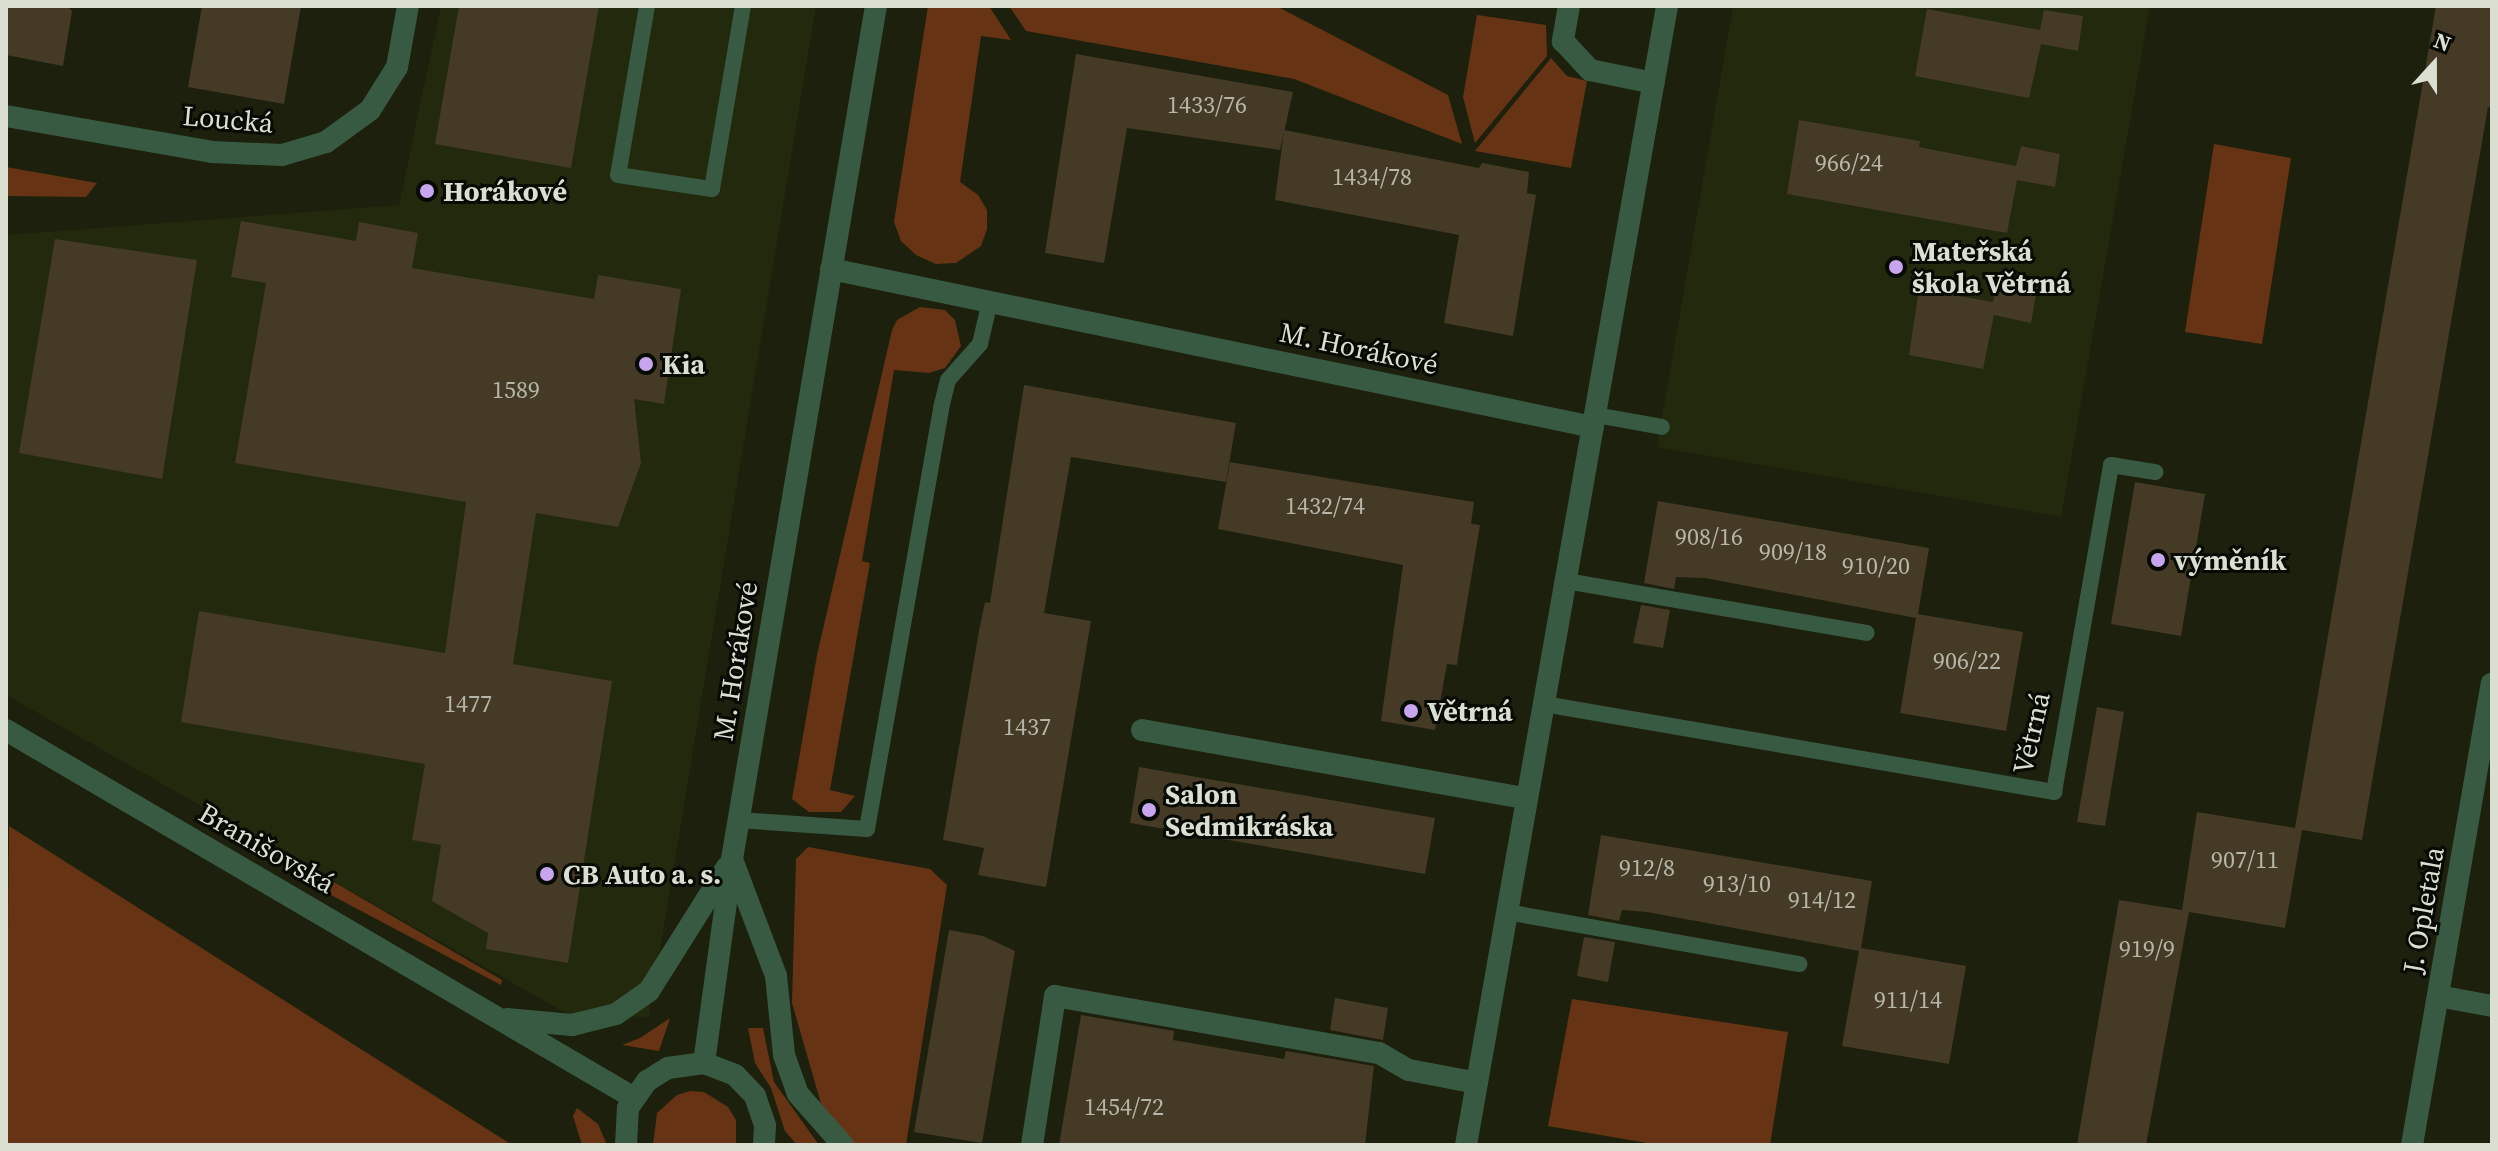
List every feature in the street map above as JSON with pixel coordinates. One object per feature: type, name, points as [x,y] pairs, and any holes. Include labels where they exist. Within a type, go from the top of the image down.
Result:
[{"type":"street","name":"Loucká","points":[[6,116],[212,152],[282,155],[326,142],[370,110],[397,67],[408,6]]},
{"type":"street","name":"M. Horákové","points":[[704,1063],[732,859],[876,6]]},
{"type":"street","points":[[1569,6],[1563,41],[1590,70],[1654,83]]},
{"type":"street","points":[[1466,1145],[1667,6]]},
{"type":"street","name":"M. Horákové","points":[[831,269],[1594,421]]},
{"type":"street","name":"J. Opletala","points":[[2412,1145],[2492,684]]},
{"type":"street","name":"Branišovská","points":[[6,730],[634,1098]]},
{"type":"street","points":[[1142,730],[1525,798]]},
{"type":"street","points":[[732,859],[776,976],[784,1055],[798,1094],[843,1145]]},
{"type":"street","name":"Branišovská","points":[[498,1018],[572,1025],[616,1014],[649,991],[732,859]]},
{"type":"street","points":[[1032,1145],[1055,996],[1379,1053],[1409,1070],[1477,1083]]},
{"type":"street","points":[[2438,996],[2492,1006]]},
{"type":"street","points":[[626,1145],[626,1120],[634,1098],[668,1068],[704,1063],[735,1075],[755,1096],[765,1125],[764,1145]]},
{"type":"lane","points":[[647,6],[618,175],[712,189],[743,6]]},
{"type":"lane","points":[[739,820],[867,829],[941,408],[948,380],[969,363],[980,344],[990,301]]},
{"type":"lane","points":[[1594,421],[1662,427]]},
{"type":"lane","name":"Větrná","points":[[1544,704],[2054,792],[2111,465],[2155,472]]},
{"type":"lane","points":[[1566,581],[1867,633]]},
{"type":"lane","points":[[1507,912],[1799,964]]},
{"type":"shaded area","points":[[441,6],[816,6],[649,1017],[569,1015],[6,695],[6,235],[399,205]]},
{"type":"shaded area","points":[[928,6],[989,6],[1011,40],[981,36],[960,182],[978,195],[987,210],[987,229],[981,246],[956,263],[936,264],[916,255],[901,241],[894,222]]},
{"type":"shaded area","points":[[1009,6],[1276,6],[1448,95],[1462,144],[1294,79],[1026,31]]},
{"type":"shaded area","name":"Mateřská škola Větrná","points":[[1733,6],[2150,6],[2061,517],[1657,447]]},
{"type":"shaded area","points":[[1477,15],[1546,25],[1547,56],[1475,143],[1463,97]]},
{"type":"shaded area","points":[[1551,58],[1567,76],[1587,81],[1571,168],[1475,151]]},
{"type":"shaded area","points":[[2214,144],[2291,158],[2262,344],[2185,332]]},
{"type":"shaded area","points":[[6,167],[97,183],[86,197],[6,196]]},
{"type":"shaded area","points":[[920,307],[945,310],[955,320],[961,346],[945,368],[929,373],[894,370],[862,561],[870,563],[830,790],[855,796],[841,812],[809,812],[792,799],[817,655],[892,330],[897,320]]},
{"type":"shaded area","points":[[9,826],[509,1143],[510,1145],[6,1145]]},
{"type":"shaded area","points":[[808,847],[930,869],[947,885],[906,1145],[833,1145],[792,1003],[796,859]]},
{"type":"shaded area","points":[[327,878],[502,980],[501,985],[329,894]]},
{"type":"shaded area","points":[[1572,999],[1788,1032],[1770,1145],[1659,1145],[1548,1126]]},
{"type":"shaded area","points":[[670,1018],[659,1051],[622,1045],[640,1038]]},
{"type":"shaded area","points":[[748,1028],[763,1028],[774,1082],[819,1145],[797,1145],[785,1131],[771,1088],[755,1063]]},
{"type":"shaded area","points":[[690,1091],[704,1092],[728,1107],[736,1120],[736,1145],[653,1145],[657,1113],[677,1095]]},
{"type":"shaded area","points":[[577,1108],[598,1124],[607,1145],[582,1145],[573,1116]]},
{"type":"building","points":[[6,6],[67,6],[72,11],[63,66],[6,55]]},
{"type":"building","points":[[202,6],[301,6],[284,104],[188,87]]},
{"type":"building","points":[[459,6],[599,6],[571,168],[435,144]]},
{"type":"building","points":[[2436,6],[2492,6],[2492,108],[2488,107],[2362,840],[2302,830],[2285,928],[2189,912],[2146,1145],[2077,1145],[2119,900],[2182,910],[2197,812],[2295,828]]},
{"type":"building","points":[[1927,9],[2040,30],[2044,10],[2083,16],[2078,51],[2041,44],[2029,98],[1915,76]]},
{"type":"building","points":[[1076,54],[1293,92],[1280,150],[1127,128],[1104,263],[1045,253]]},
{"type":"building","points":[[1799,120],[1920,141],[1919,147],[2016,166],[2021,146],[2060,154],[2055,187],[2017,180],[2007,233],[1787,194]]},
{"type":"building","points":[[1284,130],[1479,168],[1482,163],[1529,172],[1527,193],[1536,195],[1513,336],[1444,323],[1459,235],[1275,200]]},
{"type":"building","points":[[241,221],[356,241],[359,222],[418,233],[412,268],[594,299],[598,275],[681,289],[664,404],[634,399],[641,463],[618,527],[536,513],[513,664],[612,681],[568,963],[486,949],[488,933],[432,901],[441,845],[412,840],[425,764],[181,722],[199,611],[445,653],[466,502],[235,463],[266,283],[231,277]]},
{"type":"building","points":[[55,239],[197,260],[162,479],[19,453]]},
{"type":"building","points":[[1997,281],[2037,288],[2031,323],[1994,315],[1983,369],[1909,355],[1919,289],[1993,302]]},
{"type":"building","points":[[1024,385],[1236,423],[1226,482],[1071,457],[1044,613],[1091,621],[1046,887],[978,875],[984,848],[943,840],[979,631],[985,602],[990,603]]},
{"type":"building","points":[[1230,462],[1474,502],[1471,524],[1480,525],[1457,665],[1447,664],[1435,730],[1381,721],[1403,565],[1218,529]]},
{"type":"building","name":"výměník","points":[[2135,482],[2205,494],[2181,636],[2111,624]]},
{"type":"building","points":[[1658,501],[1929,548],[1918,614],[2023,632],[2006,731],[1900,713],[1916,618],[1705,578],[1676,577],[1674,589],[1644,583]]},
{"type":"building","points":[[1641,605],[1670,610],[1663,648],[1633,643]]},
{"type":"building","points":[[2097,707],[2124,712],[2105,826],[2077,822]]},
{"type":"building","points":[[1139,767],[1435,818],[1425,874],[1130,823]]},
{"type":"building","points":[[1601,835],[1872,881],[1861,948],[1966,966],[1949,1064],[1842,1046],[1859,951],[1647,912],[1622,910],[1619,921],[1588,915]]},
{"type":"building","points":[[949,930],[983,936],[1015,951],[982,1143],[914,1132]]},
{"type":"building","points":[[1584,937],[1615,942],[1608,982],[1577,976]]},
{"type":"building","points":[[1335,998],[1388,1008],[1383,1040],[1330,1030]]},
{"type":"building","points":[[1081,1015],[1174,1031],[1173,1040],[1284,1059],[1286,1051],[1374,1066],[1365,1145],[1059,1145]]},
{"type":"place","name":"Horákové","points":[[427,191]]},
{"type":"place","name":"Mateřská škola Větrná","points":[[1896,267]]},
{"type":"place","name":"Kia","points":[[646,364]]},
{"type":"place","name":"výměník","points":[[2158,560]]},
{"type":"place","name":"Větrná","points":[[1411,711]]},
{"type":"place","name":"Salon Sedmikráska","points":[[1149,810]]},
{"type":"place","name":"CB Auto a. s.","points":[[547,874]]}]
